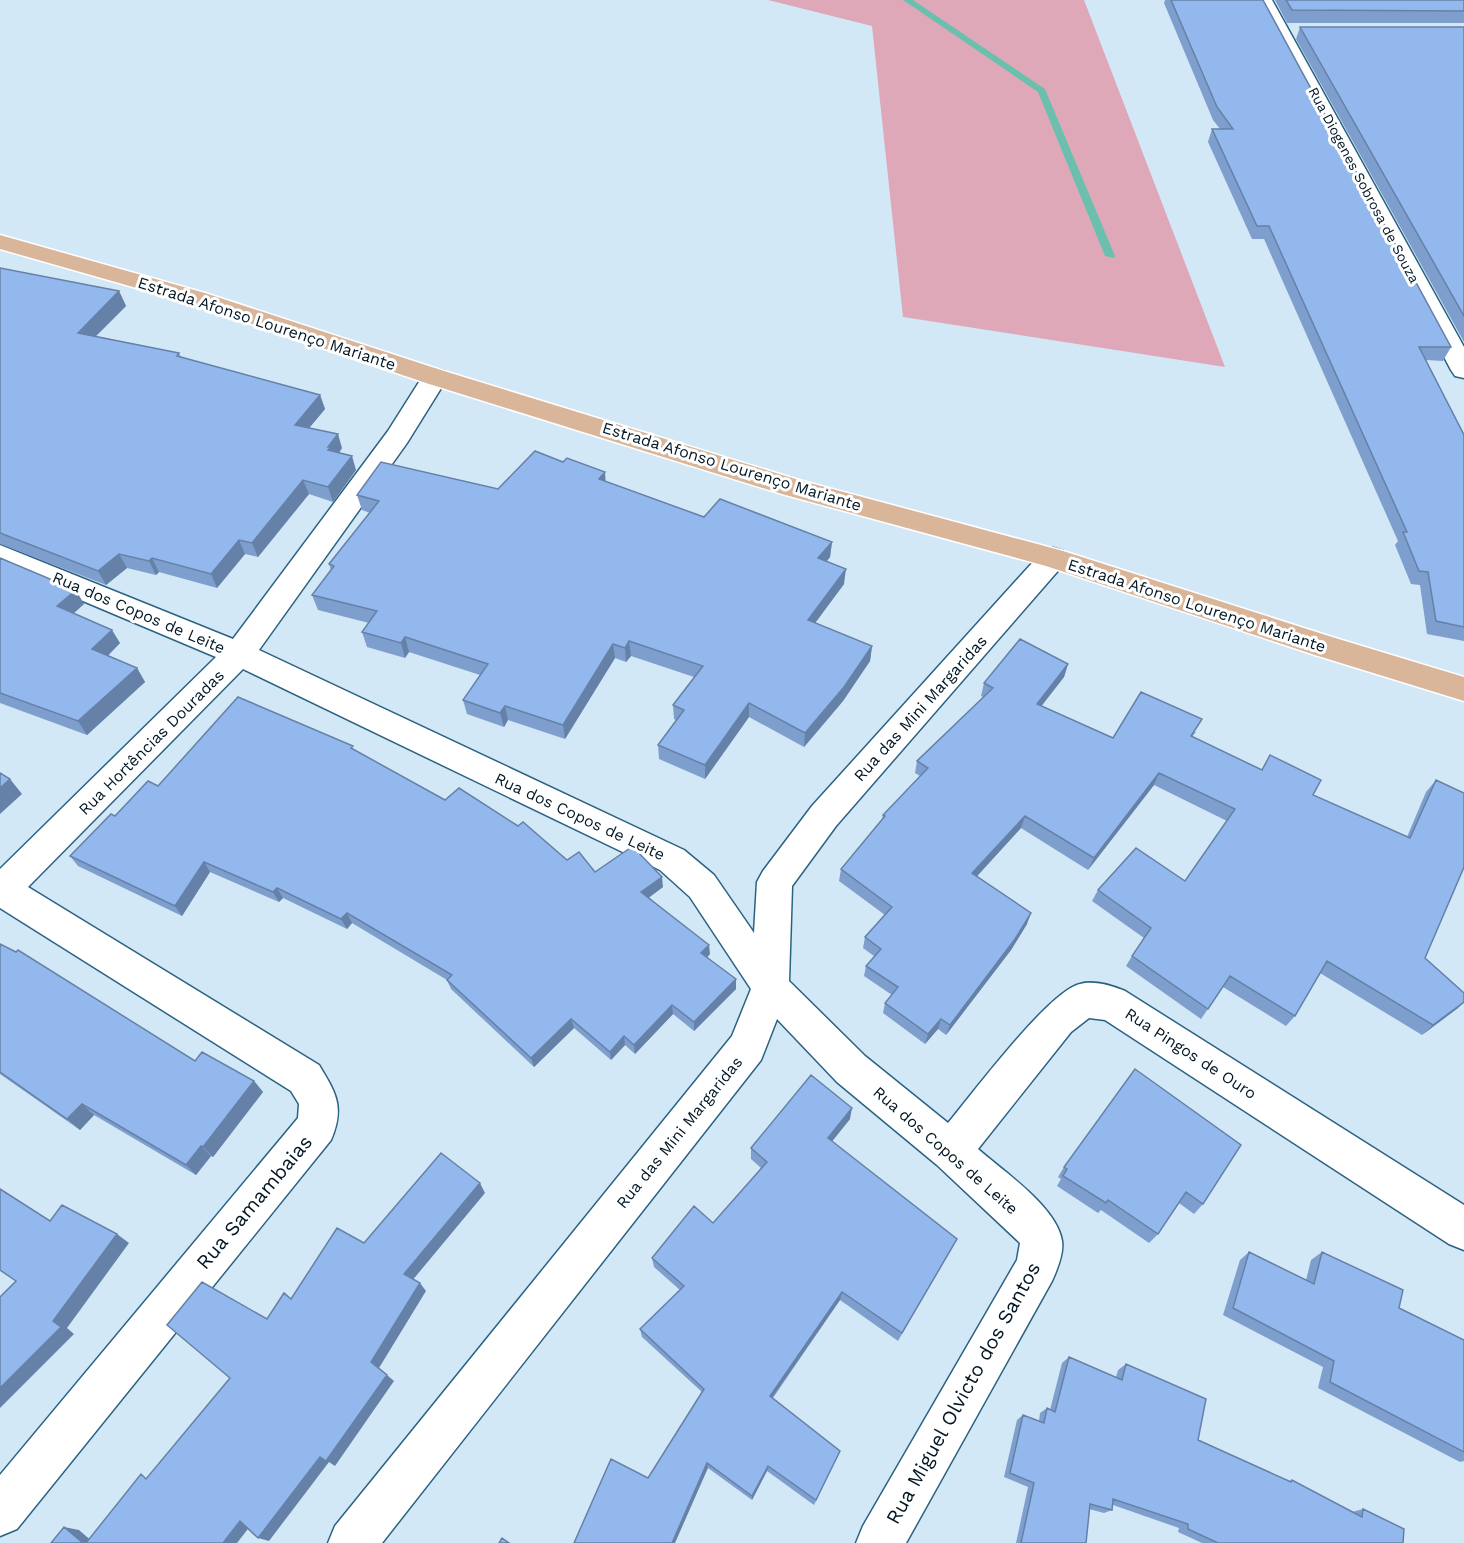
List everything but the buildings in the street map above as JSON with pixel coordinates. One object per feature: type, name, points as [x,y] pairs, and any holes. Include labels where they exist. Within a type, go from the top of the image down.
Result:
[{"type":"main road","name":"Estrada Afonso Lourenço Mariante","points":[[0,242],[197,298],[435,377],[792,487],[1053,558],[1464,689]]},
{"type":"street","name":"Rua Diogenes Sobrosa de Souza","points":[[1263,0],[1464,370]]},
{"type":"street","points":[[1280,31],[1303,31]]},
{"type":"street","name":"Rua Hortências Douradas","points":[[1,890],[239,654],[398,437],[435,377]]},
{"type":"street","name":"Rua dos Copos de Leite","points":[[0,555],[239,654],[672,860],[702,886],[770,987],[850,1069],[951,1151],[1033,1225],[1041,1241]]},
{"type":"street","name":"Rua das Mini Margaridas","points":[[352,1543],[747,1047],[770,987],[775,882],[824,816],[1053,558]]},
{"type":"street","name":"Rua Samambaias","points":[[0,1512],[317,1126],[319,1101],[305,1078],[1,890]]},
{"type":"street","name":"Rua Pingos de Ouro","points":[[951,1151],[1058,1020],[1082,1000],[1112,1003],[1464,1229]]},
{"type":"street","name":"Rua Miguel Olvicto dos Santos","points":[[880,1543],[1037,1266],[1041,1241]]},
{"type":"shaded area","points":[[768,0],[1084,0],[1225,367],[903,317],[872,26]]},
{"type":"waterway","points":[[907,0],[1042,91],[1110,256]]}]
